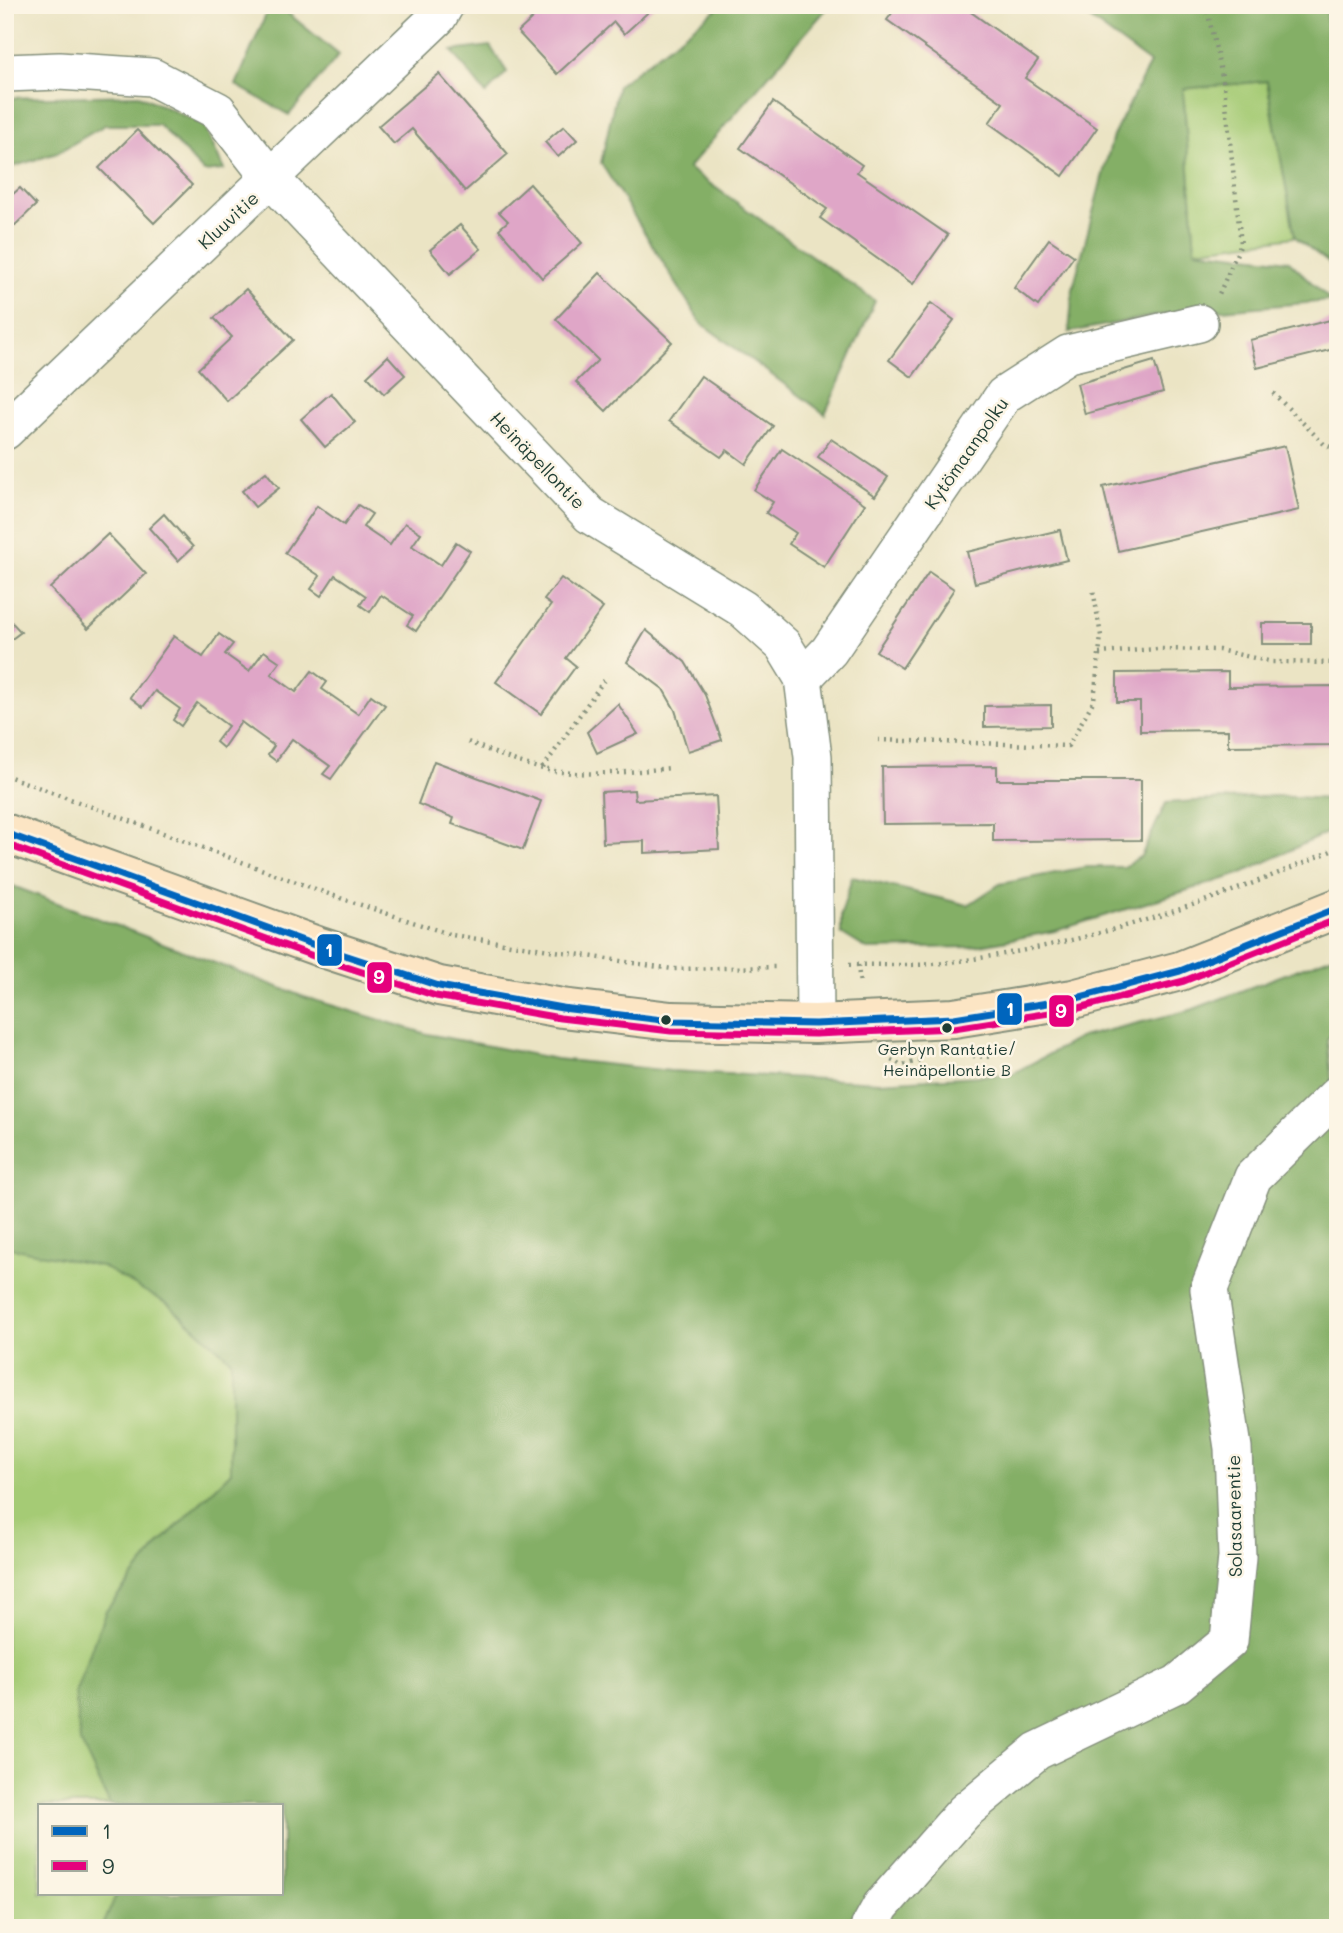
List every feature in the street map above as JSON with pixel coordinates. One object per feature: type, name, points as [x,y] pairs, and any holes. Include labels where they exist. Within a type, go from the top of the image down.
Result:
[{"type":"main road","points":[[5,833],[320,947],[439,986],[562,1009],[671,1021],[815,1024],[954,1018],[1073,999],[1180,971],[1338,908]]},
{"type":"street","name":"Kluuvitie","points":[[5,431],[438,18],[445,5]]},
{"type":"street","name":"Heinäpellontie","points":[[5,73],[59,71],[152,77],[218,111],[271,179],[590,515],[743,609],[783,645],[803,678],[813,757],[815,1024]]},
{"type":"street","name":"Kytömaanpolku","points":[[803,678],[829,651],[1004,395],[1068,354],[1199,323]]},
{"type":"street","name":"Solasaarentie","points":[[869,1928],[881,1906],[964,1812],[1037,1751],[1177,1685],[1229,1641],[1237,1557],[1233,1448],[1209,1289],[1253,1177],[1338,1094]]},
{"type":"path","points":[[1199,323],[1225,286],[1241,244],[1224,85],[1206,5]]},
{"type":"path","points":[[1273,393],[1325,444],[1338,450]]},
{"type":"path","points":[[878,740],[1068,746],[1094,700],[1101,636],[1093,589]]},
{"type":"path","points":[[1099,653],[1157,649],[1219,650],[1272,662],[1338,663]]},
{"type":"path","points":[[543,768],[607,676]]},
{"type":"path","points":[[468,742],[561,772],[607,774],[672,768]]},
{"type":"path","points":[[5,775],[337,897],[452,935],[672,969],[948,963],[1060,944],[1163,917],[1270,878],[1338,848]]},
{"type":"green space","points":[[270,5],[278,5],[339,55],[289,115],[236,85]]},
{"type":"green space","points":[[722,5],[830,5],[688,168],[875,301],[825,414],[701,323],[601,163],[618,85]]},
{"type":"green space","points":[[1071,5],[1325,5],[1338,118],[1338,270],[1295,237],[1267,81],[1183,89],[1195,250],[1289,261],[1331,301],[1160,315],[1069,332],[1073,288],[1113,136],[1150,63]]},
{"type":"green space","points":[[490,46],[507,72],[486,94],[452,51]]},
{"type":"green space","points":[[1267,81],[1295,237],[1195,250],[1183,88]]},
{"type":"green space","points":[[139,95],[204,125],[224,170],[204,172],[159,125],[105,125],[57,153],[6,169],[5,98]]},
{"type":"green space","points":[[1274,796],[1331,799],[1338,808],[1335,829],[1240,874],[1055,931],[970,947],[867,949],[841,933],[841,915],[852,877],[968,905],[1000,884],[1086,867],[1124,867],[1141,856],[1166,803]]},
{"type":"green space","points":[[5,883],[304,997],[427,1034],[556,1059],[670,1071],[879,1082],[1012,1074],[1081,1037],[1191,1010],[1338,954],[1338,1028],[1327,1039],[1338,1139],[1338,1928],[102,1928],[116,1895],[284,1895],[284,1804],[110,1804],[80,1741],[75,1693],[106,1610],[161,1542],[231,1472],[231,1360],[169,1305],[101,1266],[5,1247]]},
{"type":"green space","points":[[5,1061],[512,1297],[434,1928],[5,1928]]},
{"type":"building","points":[[547,5],[656,5],[624,34],[614,22],[557,74],[518,32]]},
{"type":"building","points":[[898,5],[961,5],[1038,60],[1025,78],[1097,128],[1063,176],[989,123],[1003,103],[887,20]]},
{"type":"building","points":[[439,74],[508,154],[465,191],[412,129],[394,144],[378,126]]},
{"type":"building","points":[[773,102],[862,165],[857,172],[948,235],[913,284],[820,218],[827,209],[740,148]]},
{"type":"building","points":[[564,126],[577,140],[558,157],[545,142]]},
{"type":"building","points":[[137,130],[192,185],[154,223],[99,168]]},
{"type":"building","points":[[530,184],[582,243],[542,278],[499,229],[508,221],[499,212]]},
{"type":"building","points":[[20,188],[36,205],[9,231],[5,226],[5,201]]},
{"type":"building","points":[[460,225],[481,249],[450,274],[430,250]]},
{"type":"building","points":[[1049,239],[1074,256],[1038,306],[1014,288]]},
{"type":"building","points":[[600,273],[672,342],[606,411],[576,382],[598,360],[556,319]]},
{"type":"building","points":[[246,289],[293,340],[227,401],[198,369],[232,337],[214,318]]},
{"type":"building","points":[[931,303],[954,320],[912,377],[889,360]]},
{"type":"building","points":[[1338,318],[1338,348],[1257,368],[1250,340]]},
{"type":"building","points":[[388,356],[405,375],[384,394],[367,376]]},
{"type":"building","points":[[1154,361],[1163,392],[1085,414],[1077,384]]},
{"type":"building","points":[[701,376],[773,426],[746,464],[727,450],[721,457],[669,421]]},
{"type":"building","points":[[331,393],[355,422],[325,447],[301,419]]},
{"type":"building","points":[[831,439],[888,477],[875,496],[818,457]]},
{"type":"building","points":[[1285,446],[1299,510],[1118,551],[1103,487]]},
{"type":"building","points":[[782,449],[865,504],[824,567],[789,544],[796,533],[766,513],[773,502],[754,490]]},
{"type":"building","points":[[266,472],[279,488],[255,507],[242,491]]},
{"type":"building","points":[[358,505],[372,514],[363,527],[390,545],[405,523],[421,533],[412,546],[441,565],[456,542],[470,551],[416,631],[407,625],[413,616],[381,595],[370,612],[360,605],[366,596],[335,575],[321,596],[311,589],[320,576],[285,553],[317,506],[344,525]]},
{"type":"building","points":[[164,514],[193,547],[178,561],[149,528]]},
{"type":"building","points":[[1060,530],[1067,560],[975,583],[967,552]]},
{"type":"building","points":[[108,534],[146,574],[88,629],[50,588]]},
{"type":"building","points":[[929,572],[954,589],[902,668],[876,651]]},
{"type":"building","points":[[561,578],[603,608],[566,658],[576,666],[541,714],[496,682],[551,605],[544,600]]},
{"type":"building","points":[[5,615],[21,632],[5,644]]},
{"type":"building","points":[[1262,623],[1311,623],[1311,644],[1262,644]]},
{"type":"building","points":[[646,630],[685,662],[705,695],[722,740],[688,751],[675,710],[663,689],[627,662]]},
{"type":"building","points":[[219,634],[233,644],[225,654],[249,671],[264,651],[280,662],[271,674],[296,692],[312,671],[327,682],[322,689],[358,714],[371,695],[385,705],[331,779],[323,774],[330,766],[292,739],[276,761],[268,755],[274,746],[241,722],[223,748],[216,742],[228,726],[197,703],[181,726],[173,720],[180,709],[155,691],[143,707],[130,697],[174,636],[203,657]]},
{"type":"building","points":[[1228,672],[1228,687],[1338,686],[1338,745],[1228,746],[1228,730],[1140,731],[1140,702],[1117,702],[1117,673]]},
{"type":"building","points":[[618,704],[638,734],[597,753],[587,732]]},
{"type":"building","points":[[1051,705],[1051,726],[984,727],[984,706]]},
{"type":"building","points":[[434,761],[541,801],[523,850],[452,824],[454,818],[418,804]]},
{"type":"building","points":[[997,766],[997,780],[1141,780],[1141,840],[993,841],[993,823],[883,824],[882,767]]},
{"type":"building","points":[[634,790],[635,800],[716,796],[719,849],[644,853],[644,841],[603,843],[601,792]]},
{"type":"transit line","name":"1","points":[[5,833],[320,947],[439,986],[562,1008],[671,1021],[815,1024],[954,1018],[1073,999],[1180,971],[1338,908]]},
{"type":"transit line","name":"9","points":[[5,844],[316,957],[436,996],[560,1018],[671,1031],[815,1034],[954,1028],[1075,1009],[1184,981],[1338,919]]},
{"type":"place","name":"Gerbyn Rantatie/ Heinäpellontie B","points":[[947,1028]]}]
